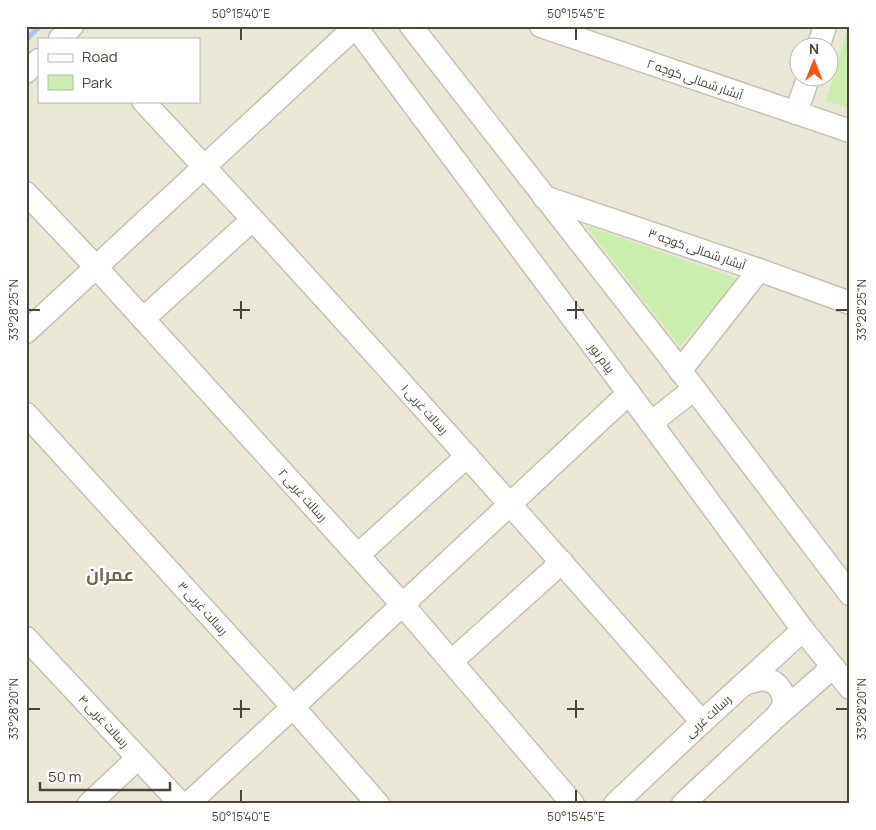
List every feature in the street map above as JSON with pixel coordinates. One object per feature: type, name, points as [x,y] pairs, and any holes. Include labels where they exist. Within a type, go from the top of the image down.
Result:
[{"type":"street","points":[[61,38],[72,26],[83,38]]},
{"type":"street","points":[[26,332],[355,26]]},
{"type":"street","name":"پیام نور","points":[[355,26],[803,630],[850,688]]},
{"type":"street","points":[[411,26],[848,586]]},
{"type":"street","points":[[821,38],[825,26]]},
{"type":"street","name":"آبشار شمالی کوچه ۲","points":[[554,28],[850,131]]},
{"type":"street","points":[[26,72],[38,61]]},
{"type":"street","points":[[796,113],[805,88]]},
{"type":"street","name":"رسالت غربی ۱","points":[[144,102],[467,456],[702,722]]},
{"type":"street","name":"رسالت غربی ۲","points":[[26,193],[96,267],[402,604],[573,804]]},
{"type":"street","name":"آبشار شمالی کوچه ۳","points":[[544,197],[850,303]]},
{"type":"street","points":[[143,319],[252,220]]},
{"type":"street","points":[[680,371],[759,270]]},
{"type":"street","points":[[651,423],[694,388]]},
{"type":"street","points":[[188,804],[629,393]]},
{"type":"street","name":"رسالت غربی ۳","points":[[26,414],[378,804]]},
{"type":"street","points":[[358,556],[467,456]]},
{"type":"street","points":[[452,662],[562,562]]},
{"type":"street","name":"رسالت غربی","points":[[615,804],[803,630]]},
{"type":"street","name":"رسالت غربی ۴","points":[[26,638],[181,804]]},
{"type":"street","points":[[683,804],[777,716],[833,667]]},
{"type":"street","points":[[744,684],[768,680],[778,685],[784,695],[783,707],[777,716]]},
{"type":"street","points":[[89,804],[138,758]]},
{"type":"shaded area","points":[[26,26],[850,26],[850,804],[26,804]]},
{"type":"green space","points":[[848,26],[850,26],[850,108],[826,101],[830,88],[838,88],[838,60]]},
{"type":"green space","points":[[585,225],[738,279],[680,346]]},
{"type":"waterway","points":[[26,40],[40,26]]},
{"type":"district","name":"عمران","points":[[110,574]]}]
